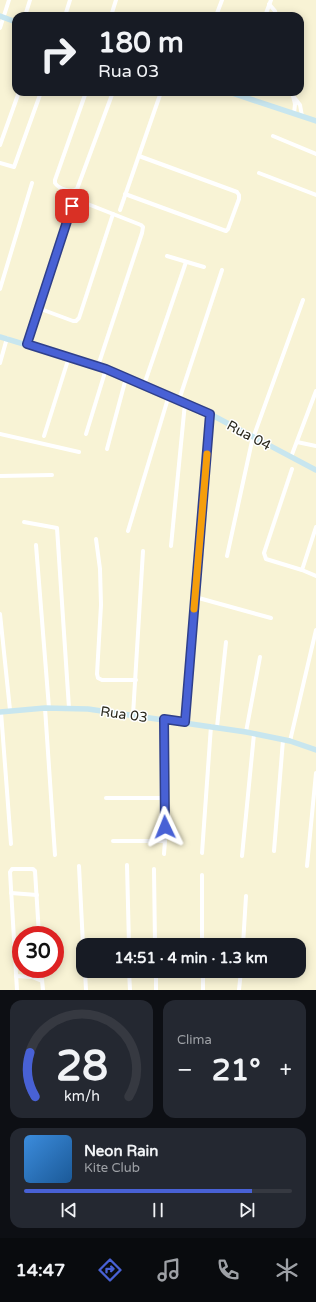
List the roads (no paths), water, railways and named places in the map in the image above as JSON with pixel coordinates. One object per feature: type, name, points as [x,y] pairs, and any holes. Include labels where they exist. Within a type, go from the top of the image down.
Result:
[{"type":"street","points":[[0,28],[2,17],[9,0]]},
{"type":"street","points":[[26,12],[30,0]]},
{"type":"street","points":[[66,12],[70,0]]},
{"type":"street","points":[[112,12],[116,0]]},
{"type":"street","points":[[218,12],[222,0]]},
{"type":"street","points":[[266,12],[270,2]]},
{"type":"street","points":[[270,2],[275,12]]},
{"type":"street","points":[[2,17],[12,21]]},
{"type":"street","points":[[0,145],[18,96]]},
{"type":"street","points":[[0,163],[14,167],[40,96]]},
{"type":"street","points":[[85,96],[55,180],[57,186],[71,191],[77,189],[112,96]]},
{"type":"street","points":[[120,210],[160,96]]},
{"type":"street","points":[[241,96],[316,121]]},
{"type":"street","points":[[293,96],[295,104],[294,114]]},
{"type":"street","points":[[294,96],[300,105],[302,116]]},
{"type":"street","points":[[273,136],[316,154]]},
{"type":"street","points":[[125,194],[226,231],[228,229],[239,199],[237,192],[139,156]]},
{"type":"street","points":[[259,174],[316,195]]},
{"type":"street","points":[[0,289],[32,183]]},
{"type":"street","points":[[27,344],[72,206],[74,202],[80,201],[143,227],[98,366]]},
{"type":"street","points":[[38,308],[73,321],[76,321],[79,318],[113,214]]},
{"type":"street","points":[[167,256],[204,267]]},
{"type":"street","points":[[144,385],[186,262]]},
{"type":"street","points":[[179,400],[222,270]]},
{"type":"street","points":[[227,556],[253,437],[303,300]]},
{"type":"street","name":"Rua 04","points":[[0,337],[98,366],[169,395],[210,414],[316,470]]},
{"type":"street","points":[[0,363],[7,338]]},
{"type":"street","points":[[44,436],[69,357]]},
{"type":"street","points":[[86,434],[106,369]]},
{"type":"street","points":[[107,449],[126,378]]},
{"type":"street","points":[[291,457],[316,391]]},
{"type":"street","points":[[128,531],[169,395]]},
{"type":"street","points":[[171,546],[185,403]]},
{"type":"street","points":[[185,722],[210,414]]},
{"type":"street","points":[[0,434],[79,452]]},
{"type":"street","points":[[297,442],[316,446]]},
{"type":"street","points":[[292,469],[264,553],[264,557],[316,576]]},
{"type":"street","points":[[0,476],[52,475]]},
{"type":"street","points":[[24,522],[57,528],[69,708]]},
{"type":"street","points":[[302,570],[316,527]]},
{"type":"street","points":[[96,538],[100,569],[101,605],[98,678],[102,680],[136,680]]},
{"type":"street","points":[[36,545],[55,855]]},
{"type":"street","points":[[133,715],[143,551]]},
{"type":"street","points":[[195,597],[271,618]]},
{"type":"street","points":[[0,614],[10,710]]},
{"type":"street","points":[[290,741],[316,630]]},
{"type":"street","points":[[202,853],[214,726],[226,642]]},
{"type":"street","points":[[246,732],[260,657]]},
{"type":"street","points":[[0,667],[5,667]]},
{"type":"street","name":"Rua 03","points":[[0,712],[47,708],[88,708],[214,726],[290,741],[316,750]]},
{"type":"street","points":[[0,712],[11,844]]},
{"type":"street","points":[[164,719],[164,854]]},
{"type":"street","points":[[242,856],[254,734]]},
{"type":"street","points":[[274,851],[283,740]]},
{"type":"street","points":[[307,866],[316,773]]},
{"type":"street","points":[[106,798],[164,798]]},
{"type":"street","points":[[113,841],[165,841]]},
{"type":"street","points":[[127,865],[129,938]]},
{"type":"street","points":[[79,866],[83,938]]},
{"type":"street","points":[[13,926],[10,872],[12,869],[33,869],[35,871],[39,926]]},
{"type":"street","points":[[154,869],[155,938]]},
{"type":"street","points":[[202,875],[202,938]]},
{"type":"street","points":[[11,893],[37,895]]},
{"type":"street","points":[[243,938],[246,896]]},
{"type":"street","points":[[16,978],[17,990]]},
{"type":"street","points":[[34,978],[42,981]]},
{"type":"street","points":[[42,978],[43,990]]},
{"type":"street","points":[[85,978],[86,990]]},
{"type":"street","points":[[130,978],[130,990]]},
{"type":"street","points":[[156,978],[156,990]]},
{"type":"street","points":[[203,978],[203,990]]},
{"type":"street","points":[[239,990],[240,978]]}]
